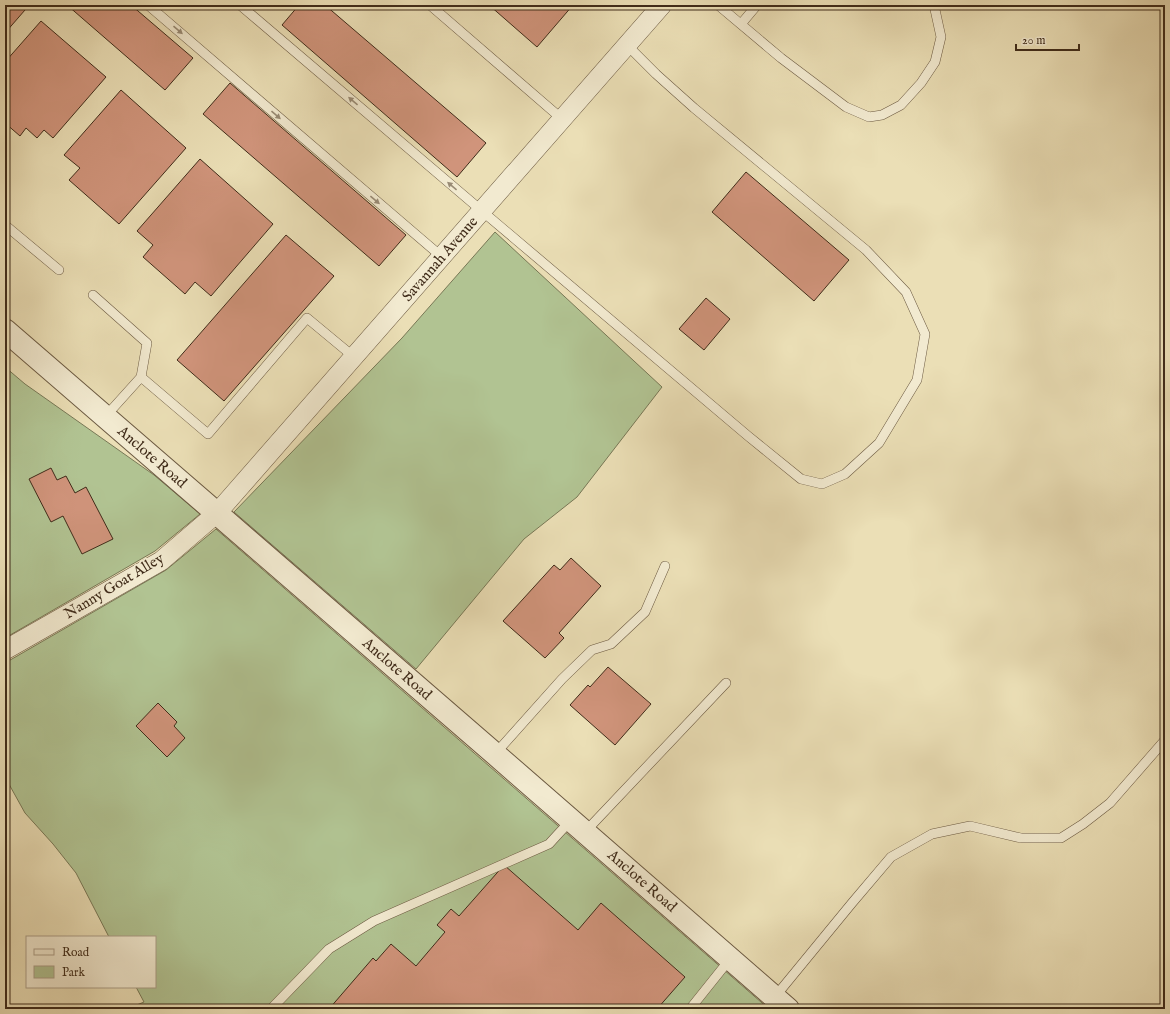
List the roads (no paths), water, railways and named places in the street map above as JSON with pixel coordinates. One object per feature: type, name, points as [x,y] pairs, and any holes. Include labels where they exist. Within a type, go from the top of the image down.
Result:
[{"type":"street","name":"Savannah Avenue","points":[[217,513],[662,5]]},
{"type":"street","name":"Anclote Road","points":[[5,330],[781,1003]]},
{"type":"street","name":"Nanny Goat Alley","points":[[5,650],[161,560],[217,513]]},
{"type":"lane","points":[[148,5],[442,257]]},
{"type":"lane","points":[[240,5],[748,436],[801,478],[822,484],[845,474],[879,443],[917,380],[925,334],[906,292],[866,250],[694,108],[656,74],[627,44]]},
{"type":"lane","points":[[430,5],[562,119]]},
{"type":"lane","points":[[718,5],[781,58],[846,107],[869,117],[882,115],[901,105],[921,83],[935,62],[941,37],[934,5]]},
{"type":"lane","points":[[741,24],[757,5]]},
{"type":"lane","points":[[5,224],[59,270]]},
{"type":"lane","points":[[93,295],[147,343],[141,377],[105,417]]},
{"type":"lane","points":[[141,377],[208,434],[307,318],[354,357]]},
{"type":"lane","points":[[495,754],[562,679],[592,650],[611,644],[645,612],[665,566]]},
{"type":"lane","points":[[272,1009],[329,949],[374,921],[548,844],[578,826],[726,683]]},
{"type":"lane","points":[[781,1003],[852,903],[892,857],[932,834],[970,826],[1021,838],[1061,838],[1083,824],[1110,803],[1165,740]]},
{"type":"lane","points":[[690,1009],[730,959]]}]
